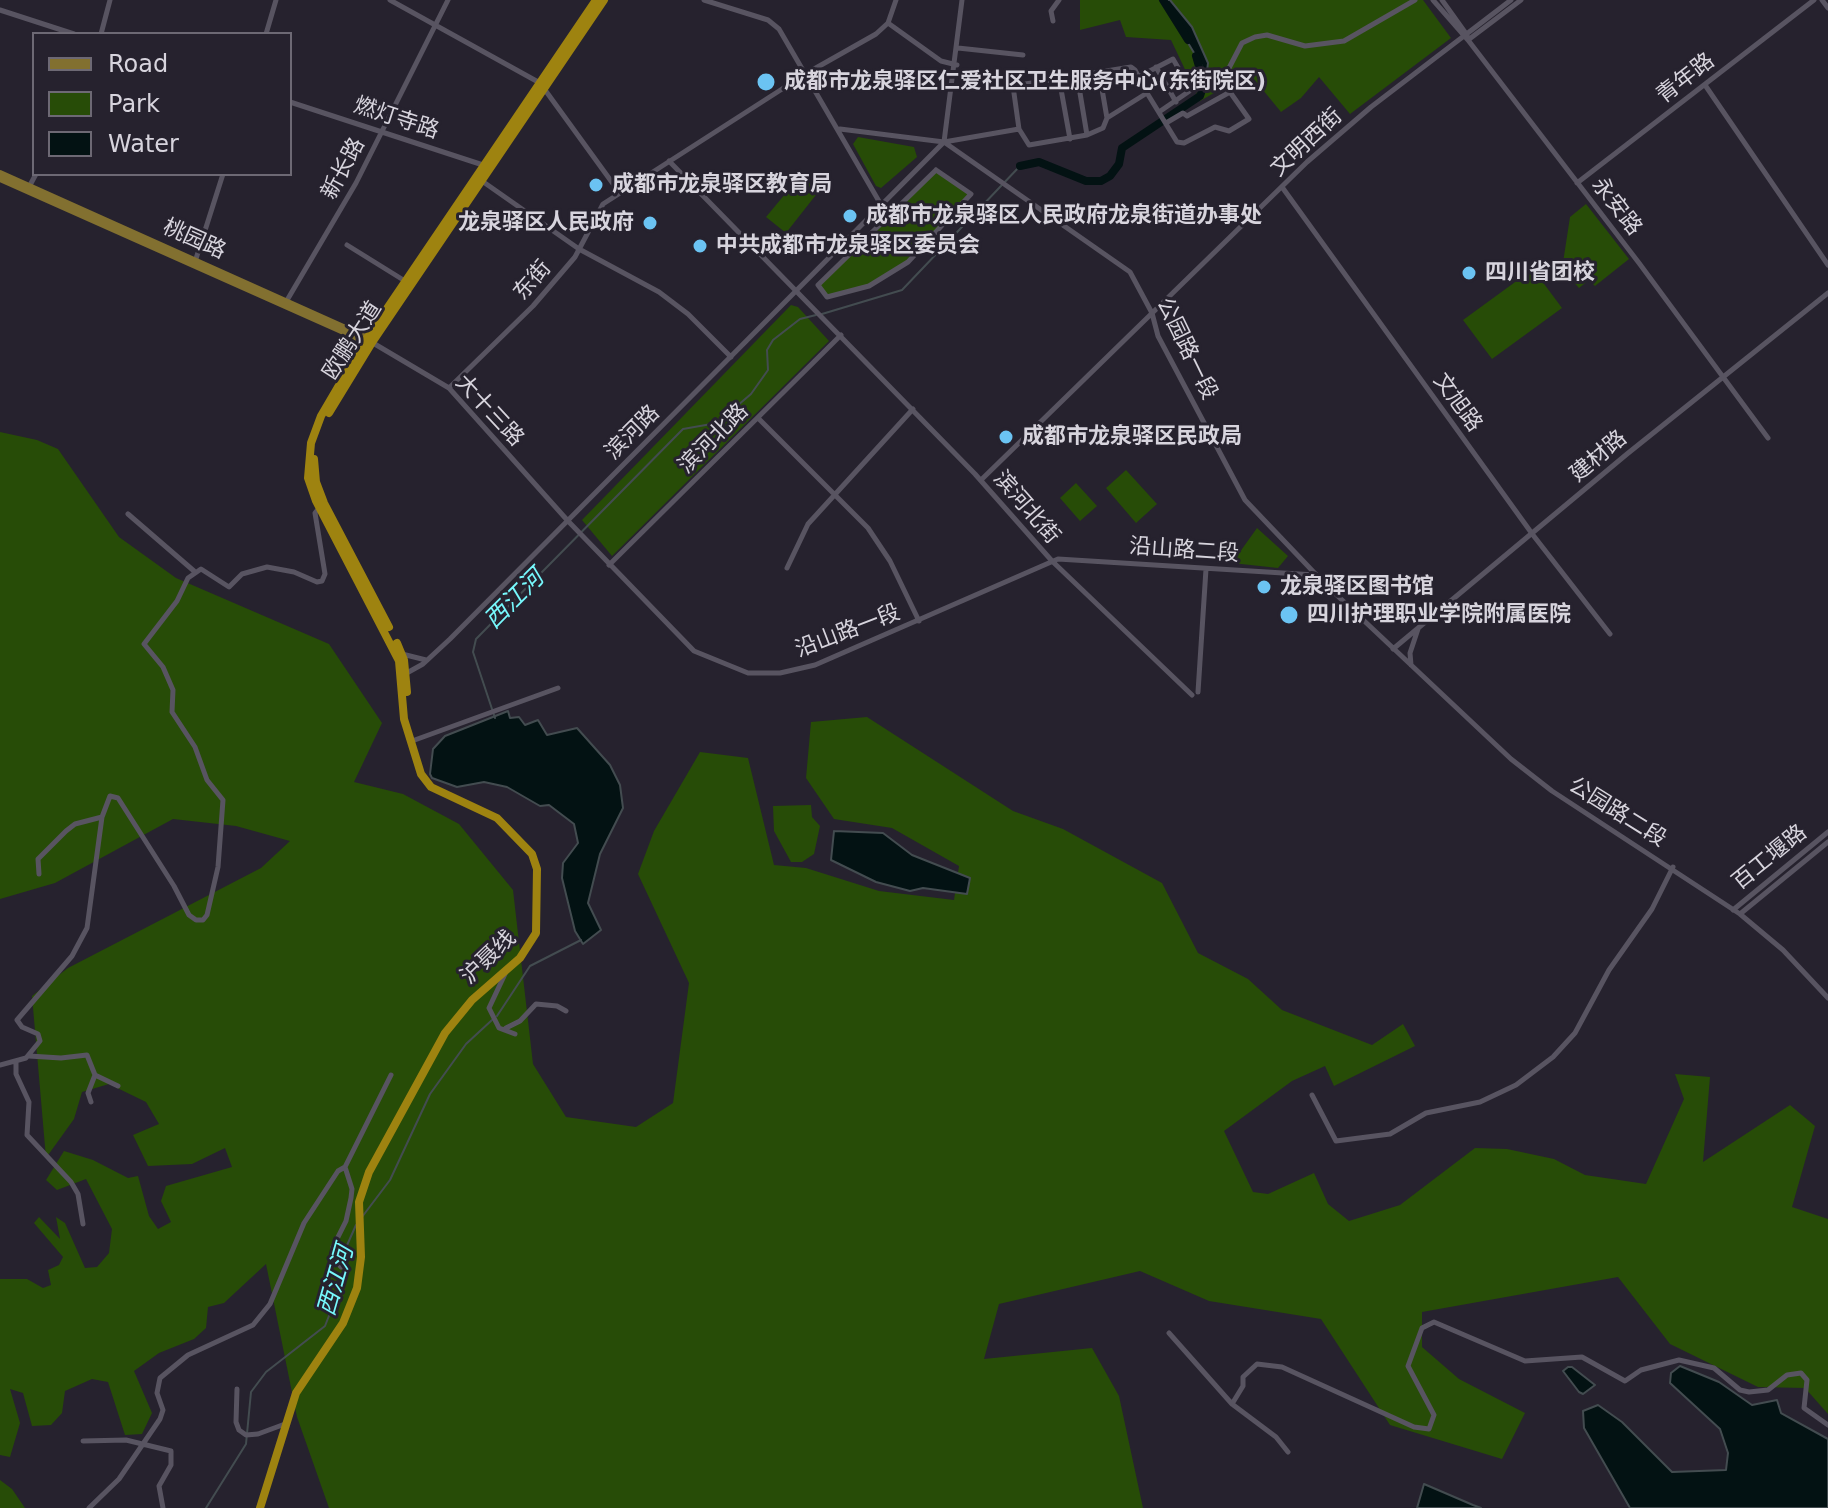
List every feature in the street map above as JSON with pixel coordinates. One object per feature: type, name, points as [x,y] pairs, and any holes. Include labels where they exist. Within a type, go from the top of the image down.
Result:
[{"type":"highway","name":"欧鹏大道","points":[[404,674],[402,654],[324,503],[313,469],[319,431],[405,281],[488,167],[596,0]]},
{"type":"highway","name":"欧鹏大道","points":[[542,86],[604,0]]},
{"type":"highway","name":"欧鹏大道","points":[[369,341],[479,179]]},
{"type":"highway","name":"沪聂线","points":[[260,1508],[296,1393],[351,1306],[360,1273],[360,1193],[369,1172],[445,1033],[472,1000],[530,947],[536,933],[535,862],[497,818],[428,784],[421,774],[404,719],[404,674],[395,650],[319,508],[308,478],[311,443],[321,416],[369,341]]},
{"type":"main road","name":"桃园路","points":[[0,173],[28,189],[369,341]]},
{"type":"main road","points":[[0,179],[28,189]]},
{"type":"street","points":[[102,32],[110,0]]},
{"type":"street","points":[[267,32],[276,0]]},
{"type":"street","points":[[390,0],[542,86],[619,192]]},
{"type":"street","name":"新长路","points":[[285,303],[383,131],[448,0]]},
{"type":"street","points":[[704,0],[768,20],[779,29],[880,203]]},
{"type":"street","points":[[896,0],[888,23],[941,61],[957,65]]},
{"type":"street","points":[[944,142],[957,65],[962,0]]},
{"type":"street","points":[[1053,21],[1051,11],[1059,0]]},
{"type":"street","points":[[1229,68],[1242,43],[1255,37],[1267,35],[1305,46],[1333,44],[1362,33],[1392,11],[1415,0]]},
{"type":"street","name":"永安路","points":[[1433,0],[1577,183],[1768,438]]},
{"type":"street","points":[[1442,0],[1464,38]]},
{"type":"street","points":[[1464,38],[1511,0]]},
{"type":"street","points":[[1464,38],[1521,0]]},
{"type":"street","name":"青年路","points":[[1577,183],[1814,0]]},
{"type":"street","points":[[1822,0],[1828,8]]},
{"type":"street","points":[[0,10],[68,32]]},
{"type":"street","name":"东街","points":[[449,388],[533,306],[579,249],[603,204],[807,73],[876,34],[888,23]]},
{"type":"street","name":"文明西街","points":[[981,480],[1282,187],[1371,107],[1464,38]]},
{"type":"street","points":[[958,48],[1023,55]]},
{"type":"street","points":[[1138,77],[1173,59],[1191,90],[1163,118]]},
{"type":"street","points":[[1099,71],[1107,118],[1103,128],[1070,139],[1029,145],[1019,129],[1013,86],[1099,71],[1131,67],[1177,142],[1184,143],[1215,127],[1229,131],[1249,119],[1230,92],[1187,116],[1183,113],[1163,118]]},
{"type":"street","points":[[1156,67],[1176,102]]},
{"type":"street","points":[[1077,75],[1087,135]]},
{"type":"street","points":[[1059,78],[1070,139]]},
{"type":"street","points":[[1705,85],[1828,265]]},
{"type":"street","points":[[1107,118],[1147,93]]},
{"type":"street","name":"燃灯寺路","points":[[292,103],[488,167]]},
{"type":"street","points":[[839,129],[944,142],[1019,129]]},
{"type":"street","name":"公园路一段","points":[[944,142],[1130,272],[1152,313],[1158,336],[1245,500],[1316,575],[1393,649]]},
{"type":"street","name":"滨河路","points":[[404,674],[427,660],[944,142]]},
{"type":"street","name":"滨河北街","points":[[669,161],[981,480],[1052,561],[1195,694],[1206,569]]},
{"type":"street","points":[[936,170],[971,194],[908,262],[869,286],[827,297],[818,285],[936,170]]},
{"type":"street","points":[[28,189],[35,176]]},
{"type":"street","points":[[195,263],[222,176]]},
{"type":"street","points":[[479,179],[579,249],[659,292],[688,314],[731,357]]},
{"type":"street","name":"文旭路","points":[[1282,187],[1533,535],[1610,634]]},
{"type":"street","points":[[347,245],[405,281]]},
{"type":"street","name":"建材路","points":[[1393,649],[1828,293]]},
{"type":"street","name":"滨河北路","points":[[609,565],[839,333]]},
{"type":"street","name":"大十三路","points":[[369,341],[449,388],[595,549]]},
{"type":"street","points":[[787,568],[798,540],[832,494],[913,409]]},
{"type":"street","points":[[758,418],[868,528],[890,561],[919,621]]},
{"type":"street","points":[[1,1062],[28,1055],[40,1041],[38,1034],[22,1027],[17,1020],[72,956],[87,928],[102,817],[110,796],[115,796],[174,886],[189,915],[203,920],[218,867],[223,800],[207,780],[195,747],[172,712],[173,690],[163,667],[144,644],[177,601],[194,571],[201,569],[229,587],[242,574],[267,567],[322,581],[325,574],[315,513],[319,508]]},
{"type":"street","points":[[128,514],[194,571]]},
{"type":"street","name":"沿山路一段","points":[[595,549],[694,651],[748,673],[780,673],[815,665],[1052,561]]},
{"type":"street","name":"沿山路二段","points":[[1052,561],[1316,575]]},
{"type":"street","points":[[1411,666],[1410,657],[1419,628]]},
{"type":"street","name":"公园路二段","points":[[1393,649],[1455,710],[1552,791],[1673,867],[1740,914],[1783,950],[1828,998]]},
{"type":"street","points":[[402,654],[427,660]]},
{"type":"street","points":[[412,739],[558,688]]},
{"type":"street","points":[[39,874],[38,859],[66,831],[75,824],[102,817]]},
{"type":"street","name":"百工堰路","points":[[1733,910],[1828,832]]},
{"type":"street","name":"百工堰路","points":[[1740,914],[1828,842]]},
{"type":"street","points":[[1312,1095],[1336,1141],[1359,1135],[1390,1134],[1426,1113],[1480,1102],[1516,1085],[1553,1057],[1575,1033],[1609,970],[1652,909],[1673,867]]},
{"type":"street","points":[[508,970],[489,1008],[499,1028],[520,1021],[536,1004],[557,1006],[566,1011]]},
{"type":"street","points":[[506,1028],[515,1034]]},
{"type":"street","points":[[28,1055],[61,1058],[87,1055],[95,1075],[118,1086]]},
{"type":"street","points":[[16,1060],[16,1074],[29,1102],[27,1135],[71,1182],[78,1194],[83,1224]]},
{"type":"street","points":[[91,1102],[88,1093],[95,1075]]},
{"type":"street","points":[[89,1508],[119,1479],[163,1410],[157,1393],[160,1378],[188,1355],[253,1325],[281,1284],[304,1223],[338,1171],[345,1167],[391,1075]]},
{"type":"street","points":[[341,1267],[333,1257],[333,1247],[346,1221],[352,1189],[345,1167]]},
{"type":"street","points":[[346,1221],[359,1214]]},
{"type":"street","points":[[1232,1404],[1243,1386],[1243,1377],[1257,1364],[1282,1367],[1414,1427],[1429,1429],[1434,1415],[1408,1366],[1422,1328],[1434,1322],[1525,1361],[1582,1357],[1625,1381],[1641,1370],[1679,1360],[1714,1368],[1740,1390],[1749,1392],[1768,1390],[1787,1375],[1801,1373],[1807,1380],[1804,1408],[1828,1425]]},
{"type":"street","points":[[1169,1333],[1232,1404],[1276,1437],[1288,1452]]},
{"type":"street","points":[[237,1389],[236,1422],[248,1435],[285,1424]]},
{"type":"street","points":[[83,1441],[126,1440],[171,1451],[171,1465],[159,1486],[163,1508]]},
{"type":"green space","points":[[1080,0],[1423,0],[1451,38],[1350,114],[1319,77],[1301,98],[1281,112],[1249,73],[1200,101],[1171,40],[1126,37],[1120,20],[1080,30]]},
{"type":"green space","points":[[858,137],[914,147],[917,157],[881,188],[876,186],[853,144]]},
{"type":"green space","points":[[936,170],[971,194],[908,262],[869,286],[827,297],[818,285]]},
{"type":"green space","points":[[800,176],[819,191],[786,233],[766,217]]},
{"type":"green space","points":[[1586,204],[1629,259],[1595,286],[1589,280],[1579,288],[1562,269],[1570,217]]},
{"type":"green space","points":[[1533,269],[1562,308],[1492,359],[1463,320]]},
{"type":"green space","points":[[791,305],[798,307],[829,341],[612,556],[582,520]]},
{"type":"green space","points":[[0,432],[37,440],[58,449],[119,537],[176,578],[329,644],[382,723],[354,782],[403,794],[459,824],[513,890],[533,1064],[566,1117],[636,1127],[673,1103],[689,983],[638,874],[654,831],[700,752],[748,758],[774,865],[806,868],[879,891],[954,900],[959,866],[892,828],[834,819],[806,778],[811,722],[867,717],[1013,811],[1063,829],[1162,883],[1198,953],[1248,979],[1282,1010],[1372,1045],[1403,1024],[1415,1046],[1334,1086],[1325,1066],[1292,1081],[1224,1131],[1253,1192],[1268,1194],[1314,1173],[1328,1204],[1349,1221],[1400,1205],[1475,1148],[1507,1149],[1554,1159],[1585,1175],[1646,1184],[1684,1099],[1675,1074],[1710,1077],[1703,1162],[1790,1105],[1815,1126],[1792,1207],[1828,1219],[1828,1414],[1805,1388],[1758,1387],[1670,1344],[1618,1277],[1422,1312],[1422,1347],[1459,1379],[1525,1413],[1502,1459],[1390,1425],[1321,1319],[1209,1301],[1140,1271],[999,1304],[984,1359],[1092,1348],[1119,1396],[1143,1508],[329,1508],[297,1417],[266,1264],[224,1303],[208,1307],[206,1328],[194,1339],[159,1353],[134,1371],[152,1413],[142,1434],[125,1435],[108,1382],[92,1379],[65,1391],[62,1413],[51,1425],[32,1426],[23,1393],[10,1389],[20,1423],[10,1457],[0,1455],[0,1279],[27,1279],[43,1288],[51,1285],[48,1270],[59,1265],[63,1257],[34,1223],[39,1217],[60,1239],[56,1217],[65,1223],[85,1268],[97,1267],[109,1253],[112,1229],[86,1179],[57,1190],[46,1180],[64,1151],[93,1160],[128,1178],[138,1176],[149,1216],[158,1229],[171,1222],[161,1201],[166,1186],[232,1167],[225,1148],[192,1164],[148,1166],[133,1135],[159,1124],[146,1102],[109,1084],[82,1092],[74,1119],[46,1158],[32,996],[68,968],[261,868],[290,841],[236,826],[173,819],[55,883],[0,899]]},
{"type":"green space","points":[[1126,470],[1157,504],[1136,523],[1106,488]]},
{"type":"green space","points":[[1076,483],[1097,506],[1080,521],[1060,498]]},
{"type":"green space","points":[[1257,528],[1288,556],[1278,568],[1232,563]]},
{"type":"green space","points":[[811,805],[812,817],[820,826],[814,854],[802,862],[791,862],[774,831],[773,806]]},
{"type":"green space","points":[[0,1480],[12,1489],[25,1508],[0,1508]]},
{"type":"water","points":[[1162,0],[1170,0],[1192,27],[1208,63],[1205,87],[1202,66]]},
{"type":"water","points":[[508,711],[510,718],[519,717],[525,725],[538,720],[547,735],[577,728],[610,765],[620,785],[623,808],[600,854],[588,903],[601,930],[583,944],[575,931],[562,878],[563,863],[578,843],[574,824],[549,805],[540,806],[507,787],[484,782],[457,787],[432,778],[430,774],[433,749],[445,736]]},
{"type":"water","points":[[834,831],[883,833],[912,855],[970,878],[967,894],[923,888],[910,891],[876,882],[831,860]]},
{"type":"water","points":[[1680,1366],[1719,1382],[1752,1405],[1777,1400],[1781,1413],[1828,1439],[1828,1508],[1630,1508],[1584,1428],[1583,1411],[1598,1405],[1622,1422],[1672,1472],[1726,1470],[1728,1453],[1720,1429],[1670,1383],[1671,1373]]},
{"type":"water","points":[[1568,1367],[1595,1385],[1583,1394],[1579,1392],[1563,1371]]},
{"type":"water","points":[[1424,1484],[1473,1505],[1481,1508],[1417,1508]]},
{"type":"waterway","name":"西江河","points":[[1163,0],[1188,40]]},
{"type":"waterway","name":"西江河","points":[[1020,166],[1039,162],[1086,181],[1101,181],[1110,176],[1119,164],[1122,148],[1200,96],[1204,84],[1196,56]]},
{"type":"waterway","name":"西江河","points":[[822,314],[902,290],[1020,166]]},
{"type":"waterway","name":"西江河","points":[[495,718],[473,652],[476,639],[683,429],[717,423],[751,394],[768,370],[767,350],[773,340],[800,319],[816,315]]},
{"type":"waterway","name":"西江河","points":[[497,1016],[530,966],[581,940]]},
{"type":"waterway","name":"西江河","points":[[362,1217],[390,1180],[430,1094],[466,1044],[492,1020]]},
{"type":"waterway","name":"西江河","points":[[206,1508],[246,1444],[251,1392],[266,1372],[325,1326],[343,1280],[344,1252],[356,1225]]},
{"type":"place","name":"成都市龙泉驿区仁爱社区卫生服务中心(东街院区)","points":[[766,82]]},
{"type":"place","name":"成都市龙泉驿区教育局","points":[[596,185]]},
{"type":"place","name":"成都市龙泉驿区人民政府龙泉街道办事处","points":[[850,216]]},
{"type":"place","name":"龙泉驿区人民政府","points":[[650,223]]},
{"type":"place","name":"中共成都市龙泉驿区委员会","points":[[700,246]]},
{"type":"place","name":"四川省团校","points":[[1469,273]]},
{"type":"place","name":"成都市龙泉驿区民政局","points":[[1006,437]]},
{"type":"place","name":"龙泉驿区图书馆","points":[[1264,587]]},
{"type":"place","name":"四川护理职业学院附属医院","points":[[1289,615]]}]
